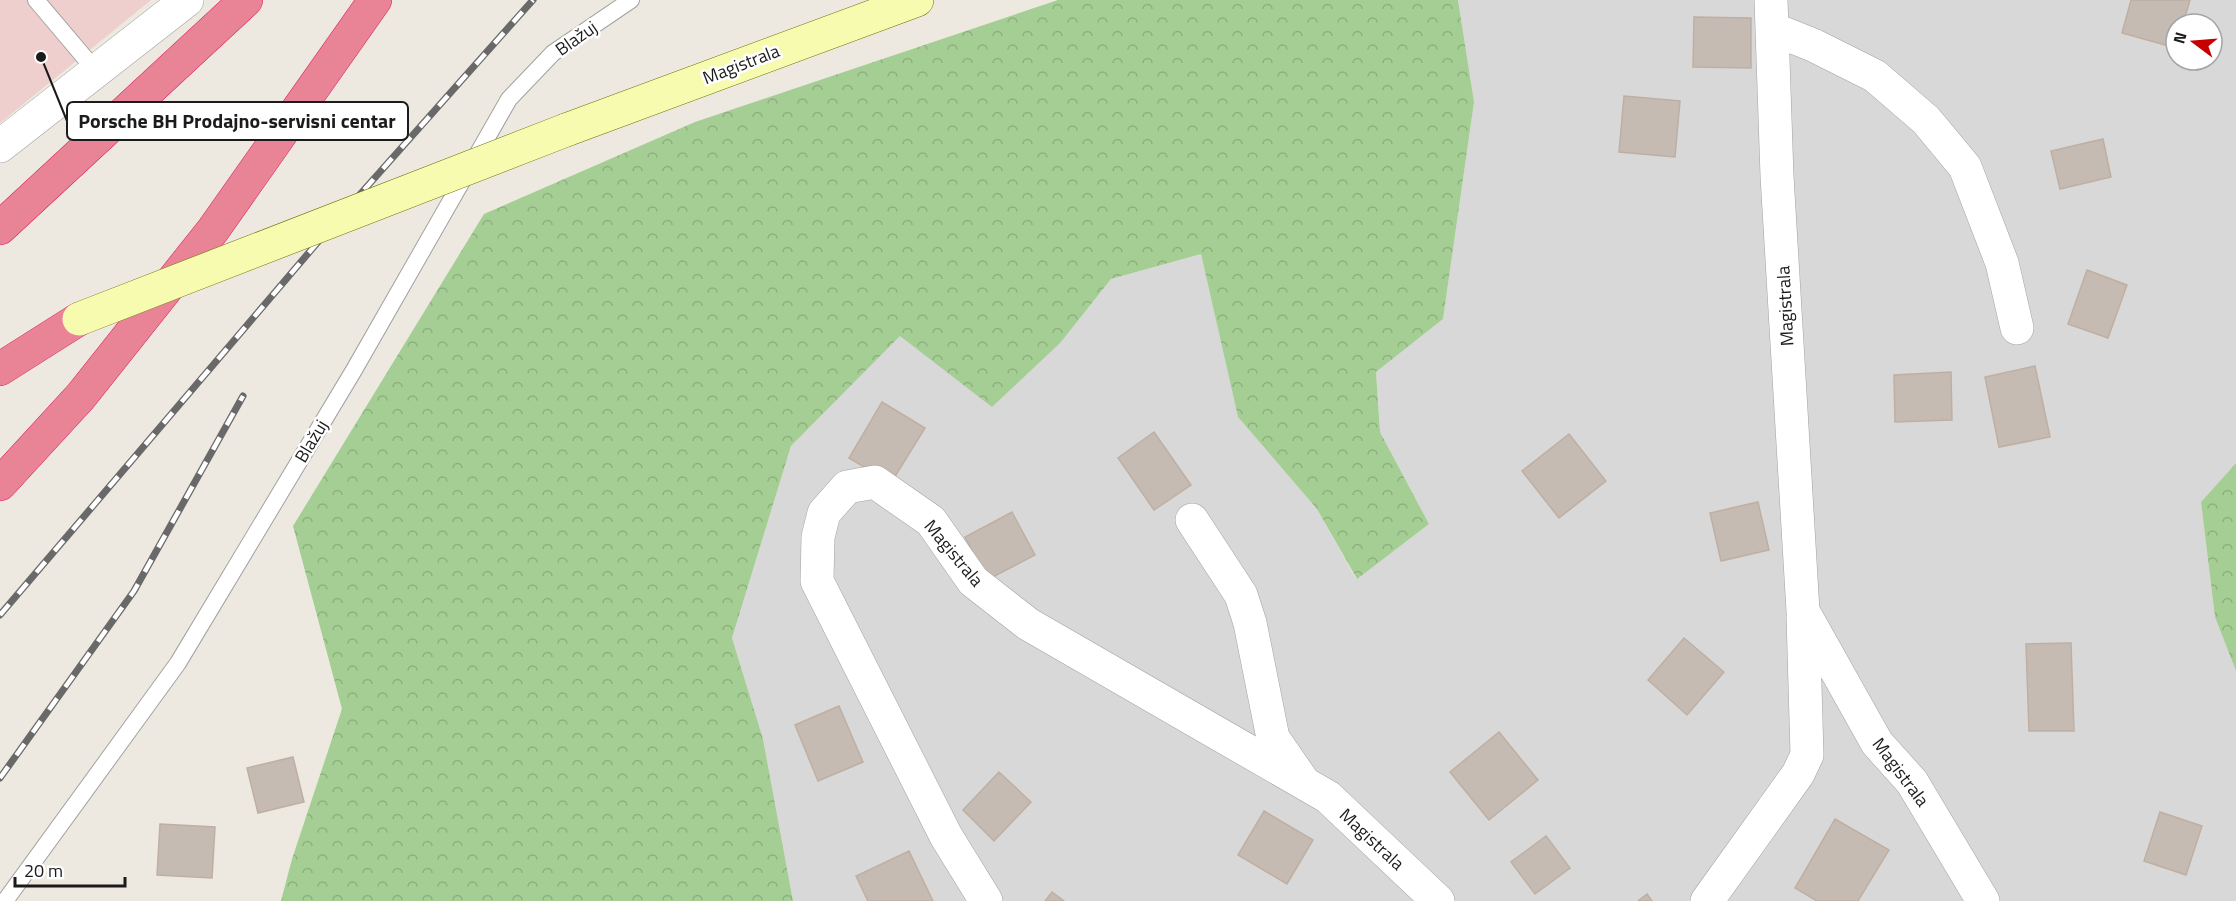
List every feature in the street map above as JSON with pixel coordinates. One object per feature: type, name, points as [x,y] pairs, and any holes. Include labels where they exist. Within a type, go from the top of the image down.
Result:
[{"type":"highway","points":[[0,228],[246,0]]},
{"type":"highway","points":[[0,484],[81,396],[213,230],[375,0]]},
{"type":"highway","points":[[0,340],[79,319]]},
{"type":"highway","points":[[0,369],[79,319]]},
{"type":"main road","name":"Magistrala","points":[[79,319],[566,130],[917,0]]},
{"type":"street","points":[[0,146],[187,0]]},
{"type":"street","points":[[1772,15],[1813,45],[1875,76],[1933,128],[1965,167],[2001,263],[2017,328]]},
{"type":"street","name":"Magistrala","points":[[1707,901],[1798,774],[1807,755],[1803,611],[1778,188],[1772,15]]},
{"type":"street","name":"Magistrala","points":[[986,901],[946,836],[817,580],[818,537],[824,513],[847,487],[874,482],[902,500],[931,520],[974,581],[1028,624],[1286,775],[1328,797],[1438,901]]},
{"type":"street","name":"Magistrala","points":[[1192,520],[1241,595],[1250,623],[1273,738],[1303,782]]},
{"type":"street","name":"Magistrala","points":[[1803,611],[1877,743],[1912,782],[1983,901]]},
{"type":"lane","points":[[36,0],[96,71]]},
{"type":"lane","name":"Blažuj","points":[[5,901],[178,663],[354,370],[509,99],[553,53],[631,0]]},
{"type":"shaded area","points":[[0,0],[151,0],[0,123]]},
{"type":"shaded area","points":[[1458,0],[2236,0],[2236,463],[2201,502],[2215,617],[2236,671],[2236,901],[793,901],[763,739],[732,638],[791,446],[900,336],[1061,342],[1111,279],[1201,254],[1238,417],[1317,509],[1356,579],[1429,524],[1380,432],[1376,372],[1443,319],[1474,102]]},
{"type":"green space","points":[[1058,0],[1458,0],[1474,102],[1443,319],[1376,372],[1380,432],[1429,524],[1357,579],[1317,509],[1238,417],[1201,254],[1111,279],[1061,342],[992,407],[900,336],[791,446],[732,638],[763,739],[793,901],[281,901],[292,859],[342,709],[293,526],[484,214],[695,122]]},
{"type":"green space","points":[[2236,463],[2236,671],[2215,617],[2201,502]]},
{"type":"building","points":[[2131,0],[2190,0],[2186,12],[2164,12],[2164,45],[2122,33]]},
{"type":"building","points":[[1694,17],[1751,18],[1751,68],[1693,67]]},
{"type":"building","points":[[1624,96],[1680,101],[1675,157],[1619,152]]},
{"type":"building","points":[[2103,139],[2111,177],[2060,189],[2051,151]]},
{"type":"building","points":[[2087,270],[2127,285],[2108,338],[2068,324]]},
{"type":"building","points":[[2035,366],[2050,437],[1999,447],[1985,377]]},
{"type":"building","points":[[1951,372],[1952,420],[1895,422],[1894,375]]},
{"type":"building","points":[[882,402],[925,428],[891,483],[849,458]]},
{"type":"building","points":[[1154,432],[1191,485],[1154,510],[1118,458]]},
{"type":"building","points":[[1569,434],[1606,481],[1559,518],[1522,471]]},
{"type":"building","points":[[1758,502],[1769,550],[1721,561],[1710,513]]},
{"type":"building","points":[[1012,512],[1035,555],[987,580],[965,537]]},
{"type":"building","points":[[1684,638],[1724,672],[1687,715],[1648,680]]},
{"type":"building","points":[[2071,643],[2074,731],[2029,731],[2026,644]]},
{"type":"building","points":[[839,706],[863,762],[818,781],[795,725]]},
{"type":"building","points":[[1499,732],[1538,780],[1489,820],[1450,772]]},
{"type":"building","points":[[293,757],[304,802],[258,813],[247,768]]},
{"type":"building","points":[[999,772],[1031,802],[994,841],[963,810]]},
{"type":"building","points":[[1264,811],[1313,840],[1287,884],[1238,855]]},
{"type":"building","points":[[2160,812],[2202,826],[2186,875],[2144,861]]},
{"type":"building","points":[[1835,819],[1889,850],[1858,901],[1817,901],[1795,888]]},
{"type":"building","points":[[160,824],[215,827],[212,878],[157,875]]},
{"type":"building","points":[[1546,836],[1570,868],[1535,894],[1511,862]]},
{"type":"building","points":[[909,851],[933,901],[868,901],[856,876]]},
{"type":"building","points":[[1052,892],[1064,901],[1045,901]]},
{"type":"building","points":[[1647,894],[1652,901],[1638,901]]},
{"type":"railway","points":[[0,615],[323,236],[533,0]]},
{"type":"railway","points":[[0,778],[134,591],[243,396]]},
{"type":"place","name":"Porsche BH Prodajno-servisni centar","points":[[41,57]]}]
